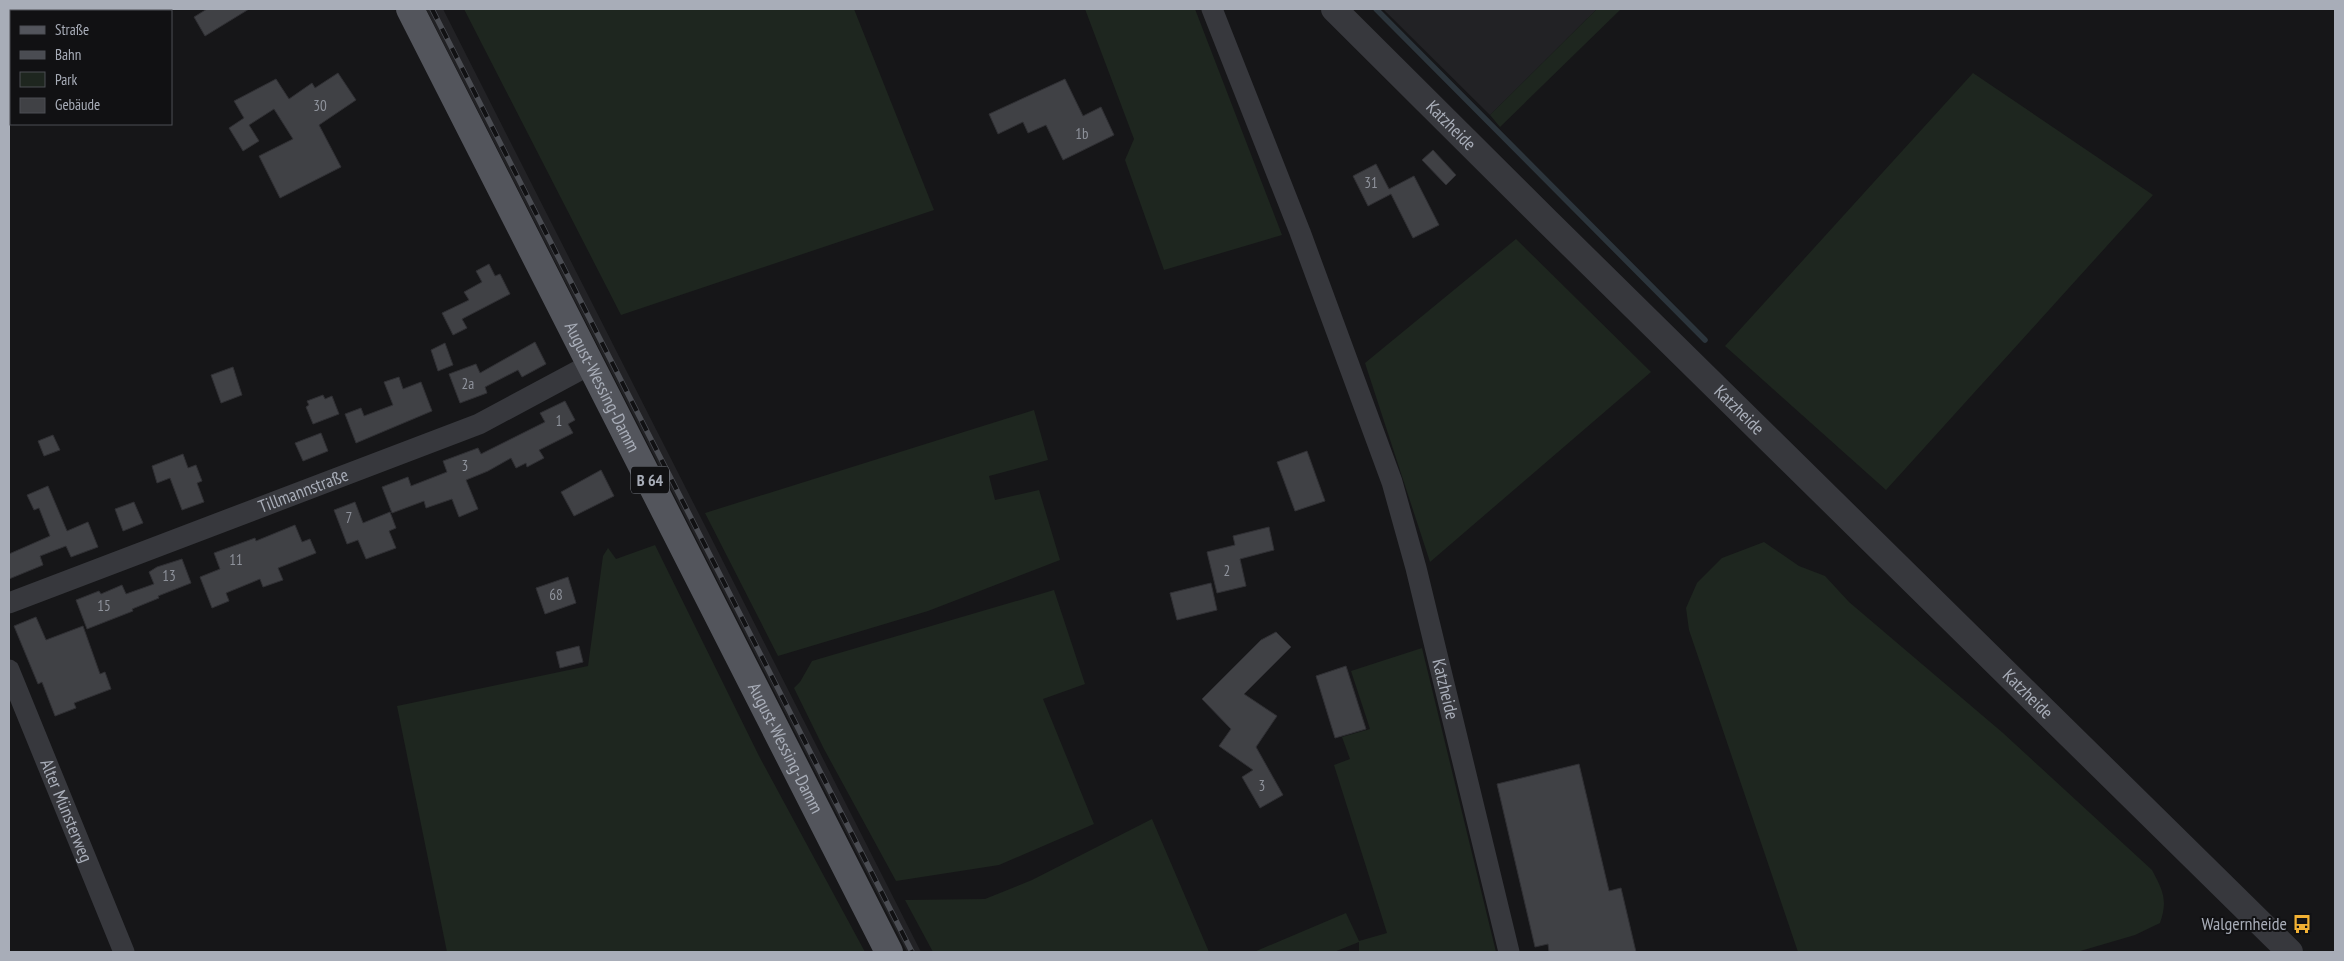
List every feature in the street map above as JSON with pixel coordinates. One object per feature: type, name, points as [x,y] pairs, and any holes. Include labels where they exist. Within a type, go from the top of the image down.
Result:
[{"type":"main road","name":"August-Wessing-Damm","points":[[410,9],[890,952]]},
{"type":"street","name":"Katzheide","points":[[1212,9],[1300,232],[1392,482],[1416,568],[1509,952]]},
{"type":"street","name":"Katzheide","points":[[1334,9],[2290,952]]},
{"type":"street","name":"Tillmannstraße","points":[[9,602],[479,424],[591,364]]},
{"type":"street","name":"Alter Münsterweg","points":[[9,670],[124,952]]},
{"type":"shaded area","points":[[426,9],[443,9],[921,952],[907,952]]},
{"type":"shaded area","points":[[1383,9],[1597,9],[1490,115]]},
{"type":"green space","points":[[464,9],[854,9],[934,210],[621,315]]},
{"type":"green space","points":[[1085,9],[1195,9],[1282,235],[1164,270],[1125,160],[1134,139]]},
{"type":"green space","points":[[1597,9],[1621,9],[1500,127],[1490,115]]},
{"type":"green space","points":[[1973,73],[2153,195],[1886,490],[1725,346]]},
{"type":"green space","points":[[1516,239],[1651,372],[1430,562],[1365,363]]},
{"type":"green space","points":[[1034,410],[1048,460],[989,476],[995,500],[1039,490],[1060,560],[928,611],[778,656],[705,513]]},
{"type":"green space","points":[[1764,542],[1799,566],[1825,576],[1849,602],[2003,733],[2152,870],[2159,884],[2164,902],[2160,923],[2135,935],[2077,952],[1798,952],[1689,630],[1686,608],[1697,583],[1722,558]]},
{"type":"green space","points":[[655,545],[759,756],[865,952],[447,952],[397,706],[588,666],[603,556],[608,548],[616,559]]},
{"type":"green space","points":[[1054,590],[1085,684],[1043,699],[1094,824],[999,865],[896,881],[824,749],[794,688],[800,682],[812,661]]},
{"type":"green space","points":[[1422,648],[1496,952],[1359,952],[1359,942],[1334,952],[1254,952],[1346,913],[1359,941],[1387,933],[1334,765],[1350,759],[1342,737],[1370,729],[1351,671]]},
{"type":"green space","points":[[1152,819],[1209,952],[933,952],[905,900],[985,899],[1032,880]]},
{"type":"building","points":[[207,9],[249,9],[205,36],[194,17]]},
{"type":"building","points":[[338,73],[356,100],[319,125],[341,167],[280,198],[259,156],[293,139],[274,109],[249,125],[259,141],[243,151],[229,128],[244,118],[234,101],[276,79],[289,99],[312,83],[315,88]]},
{"type":"building","points":[[1065,79],[1083,116],[1101,107],[1114,135],[1063,160],[1046,125],[1028,133],[1023,122],[998,134],[989,114]]},
{"type":"building","points":[[1433,150],[1456,175],[1446,185],[1422,160]]},
{"type":"building","points":[[1376,164],[1389,189],[1414,176],[1439,225],[1413,238],[1391,194],[1368,206],[1353,176]]},
{"type":"building","points":[[489,264],[495,276],[500,274],[510,294],[462,319],[467,328],[453,335],[442,313],[469,300],[464,292],[482,282],[476,271]]},
{"type":"building","points":[[535,342],[546,364],[522,377],[518,370],[485,387],[487,393],[460,403],[449,374],[476,364],[480,373]]},
{"type":"building","points":[[445,343],[453,365],[438,371],[431,350]]},
{"type":"building","points":[[233,367],[242,395],[221,403],[211,375]]},
{"type":"building","points":[[399,377],[403,389],[421,382],[432,411],[356,443],[345,414],[361,408],[364,416],[393,405],[384,382]]},
{"type":"building","points":[[323,395],[325,399],[332,396],[339,414],[313,424],[306,407],[309,405],[307,401]]},
{"type":"building","points":[[565,401],[575,420],[568,424],[573,433],[539,450],[544,458],[527,467],[526,463],[516,468],[511,458],[488,471],[466,480],[478,509],[459,517],[452,499],[426,508],[424,501],[392,513],[382,487],[408,477],[411,486],[447,472],[443,461],[478,448],[481,454],[545,422],[540,413]]},
{"type":"building","points":[[321,433],[328,451],[303,461],[295,443]]},
{"type":"building","points":[[53,435],[60,450],[44,456],[38,441]]},
{"type":"building","points":[[1307,451],[1325,501],[1295,511],[1277,462]]},
{"type":"building","points":[[183,454],[188,468],[196,465],[202,481],[197,483],[204,502],[182,510],[170,478],[157,483],[152,466]]},
{"type":"building","points":[[601,470],[614,496],[574,516],[561,492]]},
{"type":"building","points":[[48,486],[67,531],[88,522],[98,547],[71,557],[66,546],[40,556],[43,565],[9,579],[9,554],[50,536],[39,508],[34,510],[27,495]]},
{"type":"building","points":[[134,502],[143,523],[123,531],[115,509]]},
{"type":"building","points":[[355,502],[363,523],[390,512],[396,528],[389,531],[396,548],[366,559],[358,540],[347,544],[334,510]]},
{"type":"building","points":[[295,525],[302,542],[310,539],[316,553],[278,568],[283,580],[263,587],[260,579],[226,593],[229,601],[212,608],[200,577],[220,569],[214,553],[255,538],[256,541]]},
{"type":"building","points":[[1269,527],[1274,550],[1240,559],[1246,586],[1217,593],[1207,552],[1235,545],[1233,536]]},
{"type":"building","points":[[182,559],[191,583],[158,596],[159,598],[132,609],[133,611],[87,629],[76,600],[99,591],[101,594],[122,585],[126,594],[154,584],[149,572],[157,567]]},
{"type":"building","points":[[568,577],[576,603],[545,614],[536,588]]},
{"type":"building","points":[[1211,583],[1217,610],[1177,620],[1170,593]]},
{"type":"building","points":[[36,617],[46,640],[83,626],[100,674],[105,672],[111,689],[74,703],[76,708],[55,716],[42,682],[38,684],[14,626]]},
{"type":"building","points":[[1276,632],[1291,647],[1244,694],[1277,716],[1256,747],[1283,795],[1260,808],[1242,777],[1253,770],[1219,746],[1231,729],[1202,699],[1261,640]]},
{"type":"building","points":[[579,646],[583,662],[560,668],[556,652]]},
{"type":"building","points":[[1346,666],[1366,729],[1335,738],[1316,676]]},
{"type":"building","points":[[1579,764],[1609,891],[1621,888],[1636,952],[1549,952],[1548,944],[1535,947],[1497,784]]},
{"type":"waterway","points":[[1376,9],[1705,340]]},
{"type":"railway","points":[[432,9],[912,952]]},
{"type":"place","name":"Walgernheide","points":[[2302,924]]}]
